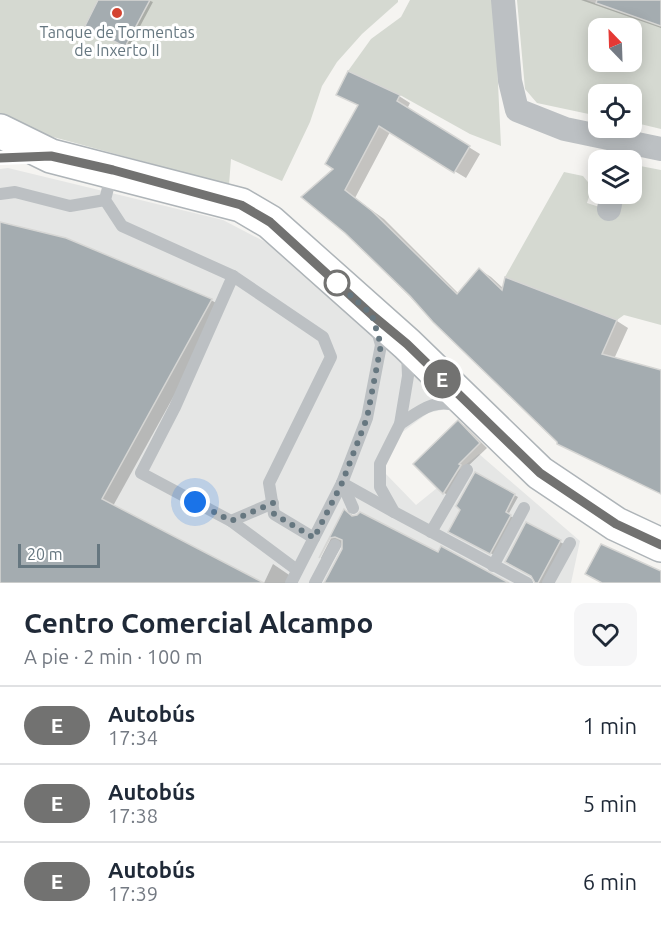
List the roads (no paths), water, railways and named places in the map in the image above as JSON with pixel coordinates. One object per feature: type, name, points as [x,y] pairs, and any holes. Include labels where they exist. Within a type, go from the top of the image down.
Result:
[{"type":"street","points":[[503,0],[510,81],[517,110],[618,150]]},
{"type":"street","points":[[0,131],[109,185],[241,205],[270,222],[407,344],[540,473],[616,524],[661,544]]},
{"type":"street","points":[[641,150],[661,149]]},
{"type":"street","points":[[0,158],[51,156]]},
{"type":"lane","points":[[0,194],[15,192],[70,206],[109,185],[122,226],[233,276],[323,337],[331,357],[269,483],[274,514],[314,538]]},
{"type":"lane","points":[[233,276],[175,407],[141,473],[231,521],[297,570]]},
{"type":"lane","points":[[291,583],[342,483],[367,418],[381,345],[372,315]]},
{"type":"lane","points":[[394,512],[380,487],[380,465],[400,424],[408,376],[407,344]]},
{"type":"lane","points":[[400,424],[429,405],[452,404],[478,414]]},
{"type":"lane","points":[[431,532],[467,470]]},
{"type":"lane","points":[[342,483],[353,508]]},
{"type":"lane","points":[[342,483],[527,583]]},
{"type":"lane","points":[[231,521],[273,503]]},
{"type":"lane","points":[[493,566],[524,508]]},
{"type":"lane","points":[[548,583],[570,543]]},
{"type":"lane","points":[[315,583],[334,545]]},
{"type":"place","name":"Tanque de Tormentas de Inxerto II","points":[[117,13]]}]
